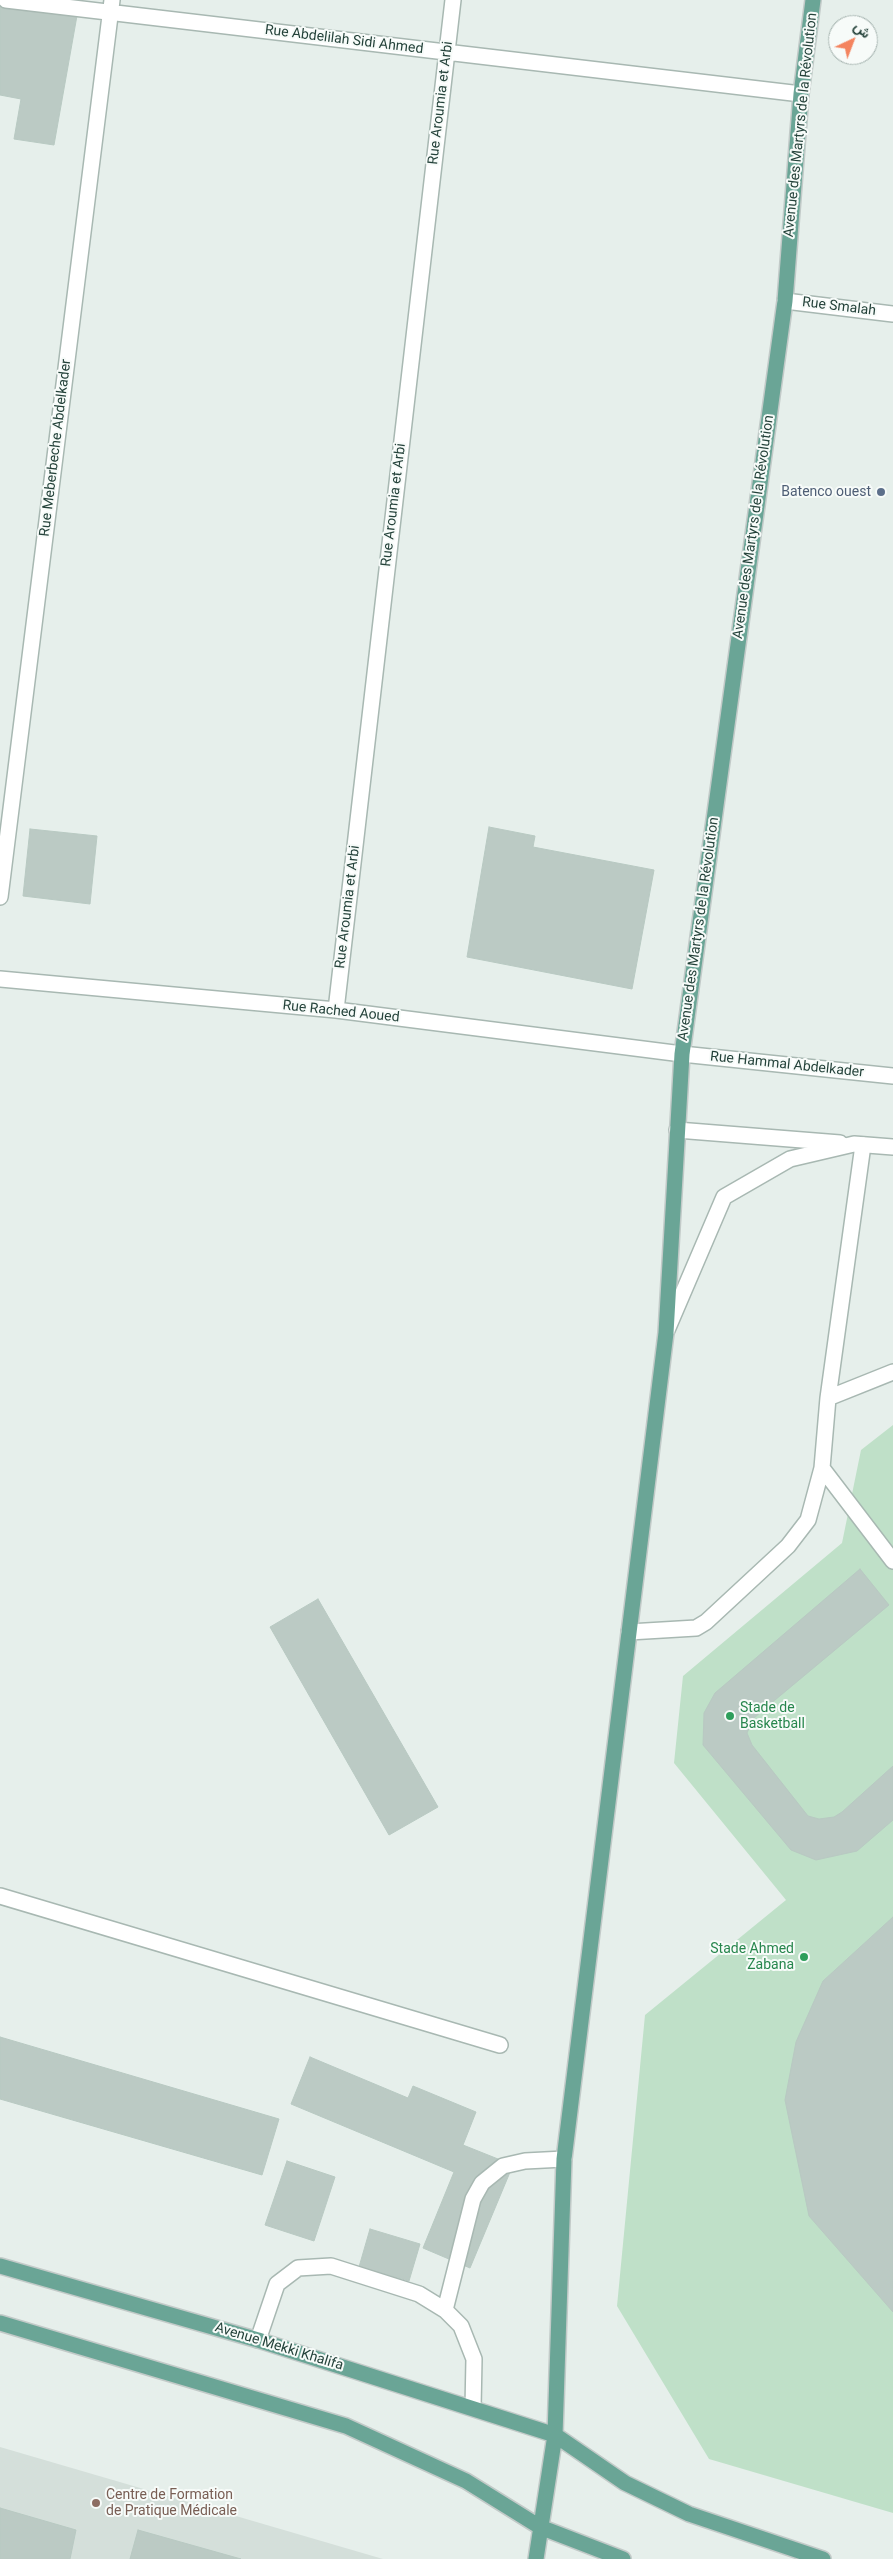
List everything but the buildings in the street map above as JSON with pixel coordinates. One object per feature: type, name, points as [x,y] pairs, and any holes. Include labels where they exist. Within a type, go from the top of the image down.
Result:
[{"type":"main road","name":"Avenue des Martyrs de la Révolution","points":[[536,2559],[555,2435],[564,2159],[666,1333],[682,1054],[785,301],[801,94],[813,0]]},
{"type":"main road","name":"Avenue Mekki Khalifa","points":[[0,2266],[258,2340],[555,2435],[625,2483],[689,2514],[824,2559]]},
{"type":"main road","points":[[0,2324],[346,2426],[466,2481],[540,2527],[624,2559]]},
{"type":"street","name":"Rue Abdelilah Sidi Ahmed","points":[[6,0],[112,6],[447,52],[801,94]]},
{"type":"street","name":"Rue Aroumia et Arbi","points":[[336,1010],[453,0]]},
{"type":"street","name":"Rue Meberbeche Abdelkader","points":[[0,896],[112,6]]},
{"type":"street","name":"Rue Smalah","points":[[785,301],[893,314]]},
{"type":"street","name":"Rue Rached Aoued","points":[[0,979],[336,1010],[682,1054]]},
{"type":"street","name":"Rue Hammal Abdelkader","points":[[682,1054],[893,1076]]},
{"type":"street","points":[[677,1130],[893,1147]]},
{"type":"street","points":[[666,1333],[724,1197],[790,1159],[858,1145]]},
{"type":"street","points":[[629,1632],[696,1628],[706,1622],[788,1546],[808,1520],[822,1468],[828,1398],[858,1145]]},
{"type":"street","points":[[828,1398],[893,1372]]},
{"type":"street","points":[[822,1468],[893,1561]]},
{"type":"street","points":[[0,1896],[500,2045]]},
{"type":"street","points":[[445,2310],[473,2198],[482,2183],[503,2166],[524,2161],[564,2159]]},
{"type":"street","points":[[258,2340],[277,2284],[298,2268],[331,2266],[419,2294],[445,2310],[461,2326],[474,2359],[473,2408]]},
{"type":"shaded area","name":"Centre de Formation de Pratique Médicale","points":[[0,2447],[383,2559],[0,2559]]},
{"type":"green space","name":"Stade Ahmed Zabana","points":[[893,1425],[893,2513],[709,2459],[617,2306],[645,2015],[786,1900],[674,1763],[683,1676],[842,1543],[861,1450]]},
{"type":"place","name":"Batenco ouest","points":[[881,492]]},
{"type":"place","name":"Stade de Basketball","points":[[730,1716]]},
{"type":"place","name":"Stade Ahmed Zabana","points":[[804,1957]]},
{"type":"place","name":"Centre de Formation de Pratique Médicale","points":[[96,2503]]}]
